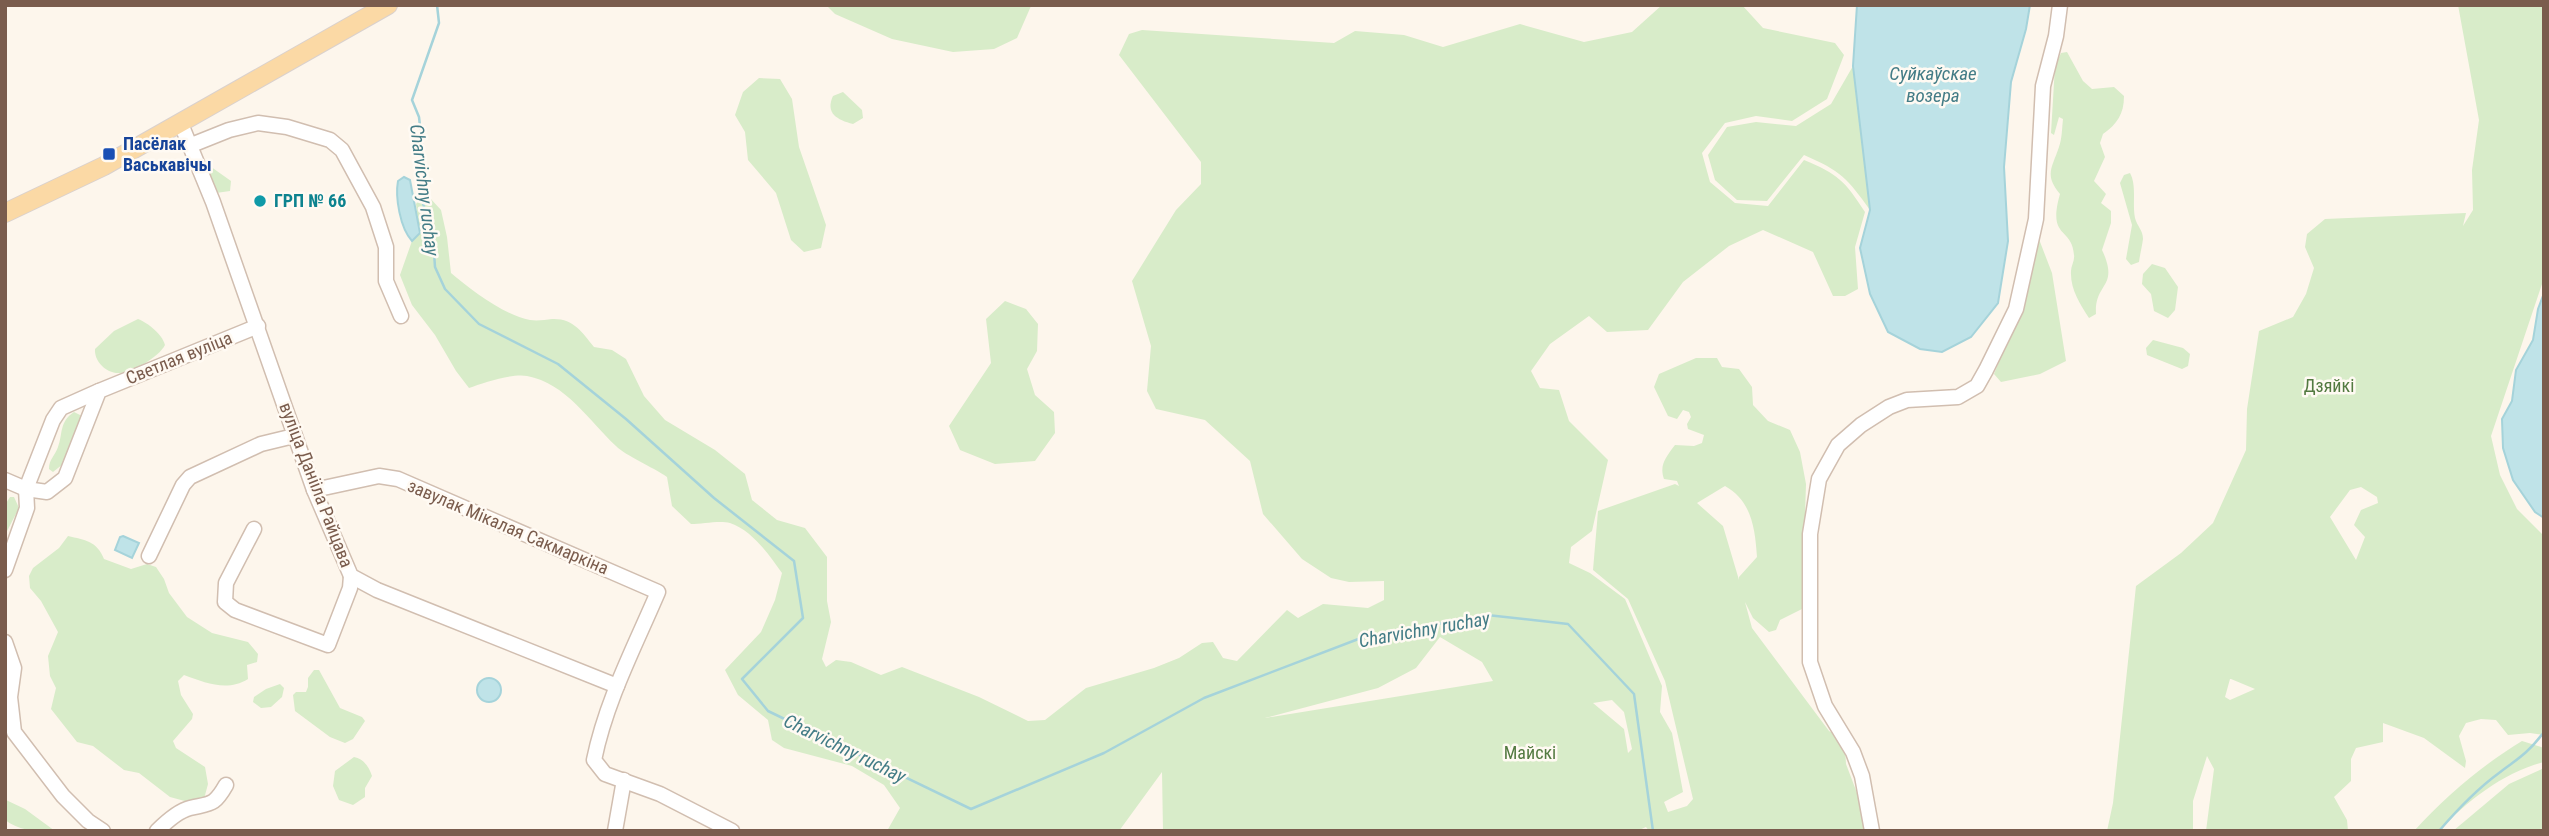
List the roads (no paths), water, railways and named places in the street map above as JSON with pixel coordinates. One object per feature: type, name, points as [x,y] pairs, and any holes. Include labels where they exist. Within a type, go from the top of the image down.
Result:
[{"type":"main road","points":[[5,213],[89,175],[388,5]]},
{"type":"street","points":[[1872,831],[1862,776],[1853,752],[1825,706],[1810,662],[1810,534],[1819,479],[1838,445],[1861,425],[1889,407],[1907,400],[1958,397],[1977,386],[1986,370],[2016,309],[2036,219],[2043,86],[2056,36],[2060,5]]},
{"type":"street","points":[[189,146],[229,130],[258,123],[287,127],[330,140],[342,150],[373,207],[386,247],[386,281],[401,316]]},
{"type":"street","name":"вуліца Данііла Райцава","points":[[181,124],[213,202],[314,490],[351,576],[377,590],[617,686]]},
{"type":"street","name":"Светлая вуліца","points":[[5,570],[27,508],[26,489],[53,420],[61,408],[258,326]]},
{"type":"street","points":[[5,480],[26,489],[47,492],[65,478],[99,391]]},
{"type":"street","points":[[149,556],[183,485],[190,477],[261,444],[294,436]]},
{"type":"street","name":"завулак Мікалая Сакмаркіна","points":[[314,490],[379,477],[398,479],[658,592],[617,686]]},
{"type":"street","points":[[254,529],[226,583],[225,602],[235,610],[328,645],[350,588],[351,576]]},
{"type":"street","points":[[5,642],[14,668],[10,697],[14,732],[62,796],[103,831]]},
{"type":"street","points":[[617,686],[598,740],[594,760],[605,774],[660,794],[732,831]]},
{"type":"street","points":[[615,831],[624,780]]},
{"type":"street","points":[[157,831],[179,813],[206,806],[218,799],[226,785]]},
{"type":"water","name":"Суйкаўскае возера","points":[[1857,5],[2030,5],[2011,82],[2004,167],[2008,241],[1998,303],[1971,337],[1942,352],[1920,349],[1888,332],[1870,294],[1860,248],[1870,210],[1853,66]]},
{"type":"water","points":[[404,177],[410,180],[420,233],[412,241],[404,228],[398,204],[398,181]]},
{"type":"water","points":[[2544,293],[2544,518],[2535,512],[2513,480],[2503,448],[2502,419],[2512,401],[2516,370],[2533,340],[2538,309]]},
{"type":"water","points":[[120,537],[139,543],[132,558],[115,550]]},
{"type":"water","points":[[489,678],[498,681],[501,690],[498,699],[489,702],[480,699],[477,690],[480,681]]},
{"type":"waterway","name":"Charvichny ruchay","points":[[437,5],[439,23],[412,100],[419,117],[425,172],[422,200],[433,237],[435,267],[445,289],[479,324],[558,364],[626,419],[714,498],[794,561],[803,618],[742,679],[768,711],[971,809],[1104,753],[1204,698],[1361,638],[1487,615],[1568,624],[1634,694],[1653,831]]},
{"type":"waterway","name":"Charvichny ruchay","points":[[2439,831],[2475,793],[2523,754],[2544,732]]},
{"type":"place","name":"Пасёлак Васькавічы","points":[[109,154]]},
{"type":"place","name":"ГРП № 66","points":[[260,201]]},
{"type":"park label","name":"Дзяйкі","points":[[2329,386]]},
{"type":"park label","name":"Майскі","points":[[1530,753]]}]
